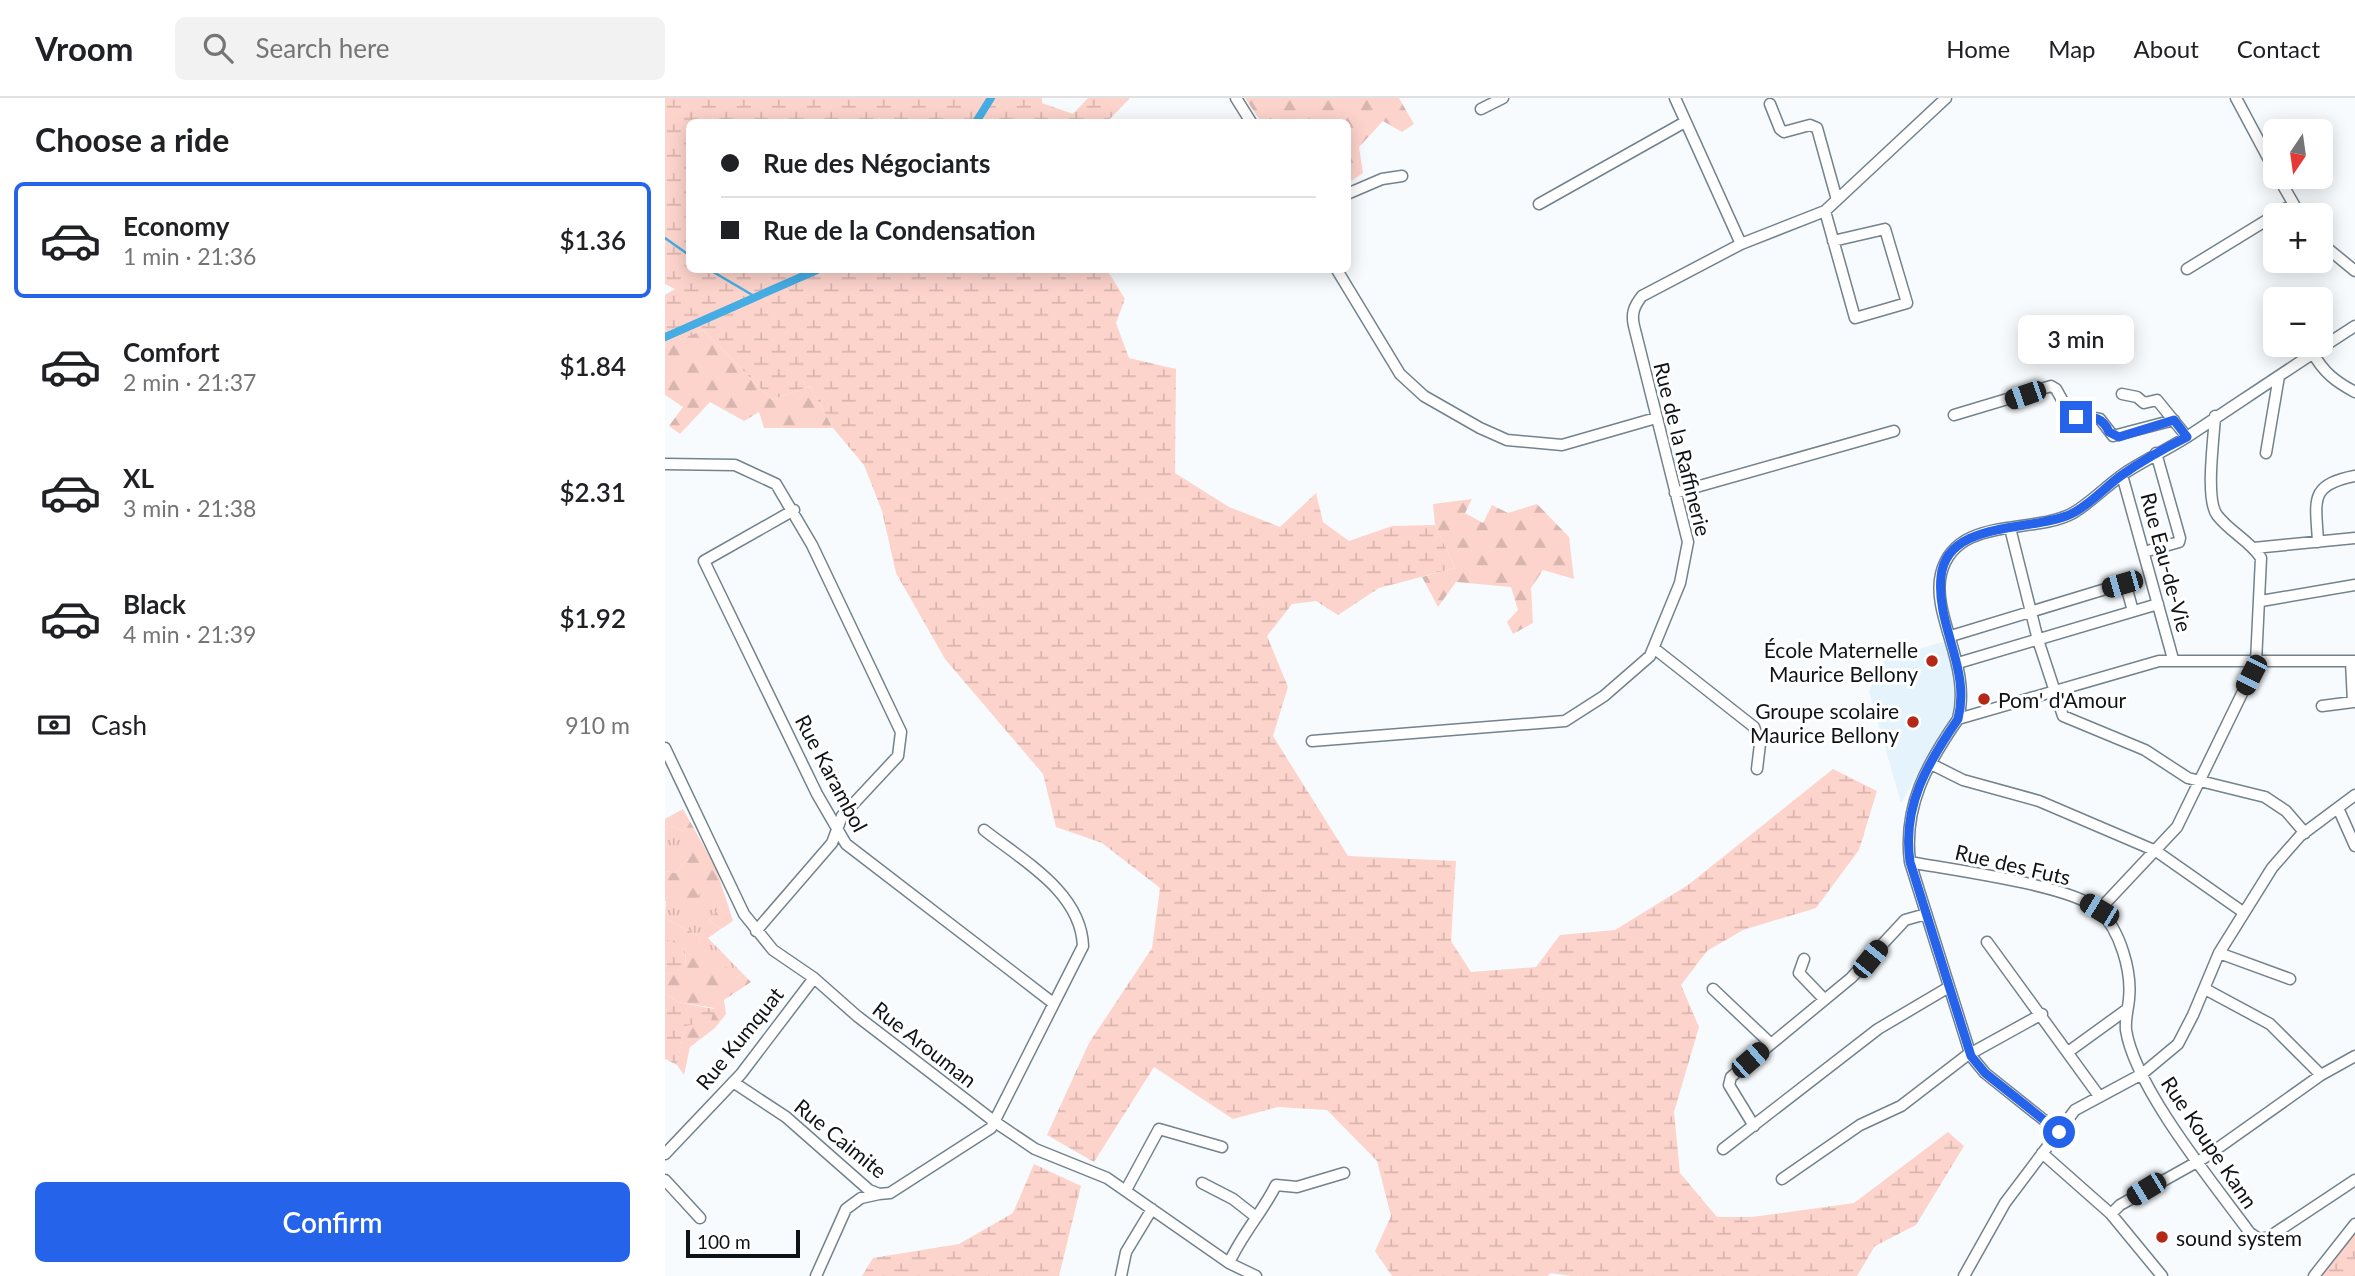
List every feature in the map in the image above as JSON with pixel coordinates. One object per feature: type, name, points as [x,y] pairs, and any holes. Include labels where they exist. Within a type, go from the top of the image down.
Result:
[{"type":"street","points":[[1236,98],[1249,119]]},
{"type":"street","points":[[1481,108],[1503,98]]},
{"type":"street","points":[[1675,98],[1741,244]]},
{"type":"street","name":"Rue de la Raffinerie","points":[[1312,741],[1565,721],[1604,696],[1645,662],[1655,649],[1687,555],[1688,542],[1633,321],[1637,302],[1741,244],[1825,211],[1946,98]]},
{"type":"street","points":[[2236,98],[2263,149]]},
{"type":"street","points":[[1770,104],[1780,129],[1784,132],[1810,125],[1817,128],[1837,200]]},
{"type":"street","points":[[1539,204],[1685,122]]},
{"type":"street","points":[[1351,192],[1382,179],[1402,176]]},
{"type":"street","points":[[1825,211],[1833,241],[1855,318],[1907,303],[1885,229],[1833,241]]},
{"type":"street","points":[[2187,269],[2263,222]]},
{"type":"street","points":[[2333,253],[2355,271]]},
{"type":"street","points":[[1339,273],[1400,374],[1425,396],[1480,428],[1507,440],[1562,445],[1656,418]]},
{"type":"street","points":[[2333,340],[2355,326]]},
{"type":"street","points":[[2059,1132],[1985,1073],[1971,1053],[1910,862],[1906,833],[1913,800],[1930,764],[1958,719],[1962,685],[1941,600],[1941,575],[1950,554],[1967,539],[2071,514],[2122,475],[2187,437],[2307,357]]},
{"type":"street","points":[[2316,357],[2329,376],[2355,392]]},
{"type":"street","points":[[2266,453],[2279,376]]},
{"type":"street","points":[[1954,415],[2051,386],[2056,389],[2070,414],[2099,419],[2113,436],[2119,437],[2174,420]]},
{"type":"street","points":[[2122,394],[2137,397],[2144,403],[2157,400],[2187,437]]},
{"type":"street","points":[[2142,1074],[2131,1050],[2126,1010],[2129,991],[2123,953],[2115,933],[2099,910],[2177,827],[2256,662],[2261,558],[2254,548],[2215,513],[2211,489],[2215,416]]},
{"type":"street","points":[[1675,493],[1894,432]]},
{"type":"street","points":[[2144,552],[2179,542],[2156,453]]},
{"type":"street","points":[[665,464],[735,465],[776,484],[794,510],[901,732],[898,756],[842,816],[838,833],[756,931]]},
{"type":"street","name":"Rue Eau-de-Vie","points":[[2122,475],[2173,660]]},
{"type":"street","points":[[2318,542],[2316,504],[2320,491],[2333,480],[2355,476]]},
{"type":"street","name":"Rue Karambol","points":[[794,510],[704,561],[838,833],[846,844],[882,873],[1053,1003]]},
{"type":"street","points":[[2010,528],[2030,611],[2059,710],[2069,720],[2145,750],[2199,782],[2265,797],[2286,811],[2305,833]]},
{"type":"street","points":[[2254,548],[2355,538]]},
{"type":"street","points":[[1951,636],[2122,584],[2126,586],[2133,611]]},
{"type":"street","points":[[2261,601],[2355,585]]},
{"type":"street","points":[[1958,663],[2158,604]]},
{"type":"street","points":[[1655,649],[1754,727],[1760,744],[1757,769]]},
{"type":"street","points":[[1958,719],[2159,661],[2353,661],[2353,702],[2322,705]]},
{"type":"street","name":"Rue Arouman","points":[[665,748],[744,914],[773,950],[814,978],[857,1016],[995,1122],[1035,1149],[1107,1178],[1229,1263],[1256,1276]]},
{"type":"street","points":[[1930,764],[1962,780],[2039,800],[2156,851],[2243,912]]},
{"type":"street","points":[[1964,1276],[2005,1203],[2075,1110],[2142,1074],[2178,1044],[2219,953],[2272,868],[2305,833],[2355,795]]},
{"type":"street","points":[[2338,808],[2355,846]]},
{"type":"street","points":[[984,830],[1061,892],[1080,923],[1083,946],[995,1122]]},
{"type":"street","name":"Rue des Futs","points":[[1910,862],[2056,891],[2099,910]]},
{"type":"street","points":[[1754,1126],[1729,1081],[1770,1043],[1860,970],[1905,920],[1926,914]]},
{"type":"street","points":[[1987,942],[2042,1014],[2099,1096]]},
{"type":"street","points":[[2219,953],[2290,979]]},
{"type":"street","points":[[1804,959],[1798,973],[1823,999]]},
{"type":"street","name":"Rue Kumquat","points":[[665,1154],[733,1082],[814,978]]},
{"type":"street","points":[[1723,1149],[1878,1029],[1949,986]]},
{"type":"street","points":[[1713,989],[1770,1043]]},
{"type":"street","points":[[2205,989],[2270,1024],[2321,1075]]},
{"type":"street","points":[[2068,1052],[2126,1010]]},
{"type":"street","points":[[1782,1179],[1860,1125],[1901,1107],[1971,1053],[2042,1014]]},
{"type":"street","points":[[2111,1214],[2120,1205],[2196,1161],[2321,1075],[2355,1056]]},
{"type":"street","name":"Rue Koupe Kann","points":[[2142,1074],[2196,1161],[2249,1233],[2259,1238],[2269,1237],[2355,1180]]},
{"type":"street","name":"Rue Caimite","points":[[733,1082],[786,1117],[869,1190],[879,1194],[890,1193],[986,1132],[995,1122]]},
{"type":"street","points":[[1126,1190],[1159,1129],[1222,1147]]},
{"type":"street","points":[[2042,1153],[2111,1214],[2162,1276]]},
{"type":"street","points":[[1229,1263],[1238,1243],[1266,1206],[1276,1185],[1297,1187],[1343,1173]]},
{"type":"street","points":[[665,1180],[700,1218]]},
{"type":"street","points":[[1202,1183],[1233,1199],[1256,1217]]},
{"type":"street","points":[[816,1276],[846,1209],[861,1198],[879,1194]]},
{"type":"street","points":[[1121,1276],[1126,1252],[1152,1209]]},
{"type":"street","points":[[2314,1276],[2355,1224]]},
{"type":"shaded area","name":"Groupe scolaire Maurice Bellony","points":[[1946,641],[1957,686],[1955,711],[1901,803],[1869,691],[1885,659]]},
{"type":"green space","points":[[665,98],[1042,98],[1042,103],[1073,114],[1088,98],[1130,98],[1110,119],[686,119],[686,273],[1109,273],[1125,299],[1116,323],[1129,358],[1176,369],[1175,473],[1229,507],[1280,527],[1316,493],[1323,522],[1349,541],[1392,526],[1435,525],[1455,568],[1379,588],[1338,615],[1316,601],[1292,604],[1267,636],[1288,687],[1273,736],[1348,856],[1456,861],[1451,941],[1471,972],[1536,967],[1560,935],[1615,930],[1688,885],[1833,769],[1877,791],[1859,850],[1816,908],[1743,930],[1707,951],[1681,985],[1699,1027],[1674,1112],[1680,1173],[1717,1217],[1752,1217],[1854,1203],[1948,1132],[1964,1146],[1916,1225],[1875,1246],[1857,1276],[1571,1276],[1551,1273],[1547,1276],[1392,1276],[1375,1251],[1391,1216],[1377,1161],[1327,1110],[1278,1107],[1233,1119],[1154,1067],[1094,1162],[1047,1135],[1089,1043],[1152,948],[1160,888],[1102,843],[1056,827],[1043,774],[945,659],[896,573],[882,511],[864,465],[833,428],[810,386],[772,400],[703,330],[665,346],[665,295],[675,289],[665,284]]},
{"type":"green space","points":[[1245,98],[1399,98],[1414,124],[1402,132],[1383,121],[1359,147],[1363,173],[1351,181],[1351,119],[1259,119]]},
{"type":"green space","points":[[703,330],[772,400],[810,386],[833,428],[764,428],[759,412],[744,421],[710,402],[680,434],[669,426],[683,407],[665,395],[665,346]]},
{"type":"green space","points":[[1472,499],[1465,513],[1483,523],[1492,505],[1508,513],[1537,504],[1569,537],[1574,579],[1543,570],[1531,588],[1533,623],[1513,634],[1507,622],[1518,610],[1511,587],[1456,582],[1438,607],[1422,577],[1455,568],[1435,525],[1433,504]]},
{"type":"green space","points":[[683,809],[716,868],[733,921],[721,929],[709,921],[720,907],[702,891],[690,907],[665,901],[665,871],[675,873],[691,856],[683,845],[685,832],[665,824],[665,819]]},
{"type":"green space","points":[[665,824],[685,832],[691,856],[675,873],[665,871]]},
{"type":"green space","points":[[702,890],[720,907],[709,921],[721,929],[708,938],[743,974],[735,978],[698,959],[700,937],[665,918],[666,900]]},
{"type":"green space","points":[[665,918],[700,937],[699,959],[721,961],[735,978],[743,974],[751,982],[724,1000],[726,1014],[715,1028],[690,1047],[684,1075],[677,1065],[685,1025],[710,1021],[714,1008],[677,1002],[665,993],[665,975],[686,966],[685,947],[665,939]]},
{"type":"green space","points":[[665,939],[685,946],[686,967],[665,975]]},
{"type":"green space","points":[[665,993],[677,1002],[714,1009],[711,1021],[685,1026],[677,1065],[665,1059]]},
{"type":"green space","points":[[1034,1164],[1081,1186],[1059,1276],[862,1276],[873,1258],[959,1244],[1013,1213]]},
{"type":"green space","points":[[2355,1232],[2355,1276],[2318,1276]]},
{"type":"waterway","points":[[978,119],[991,98]]},
{"type":"waterway","points":[[665,238],[686,253]]},
{"type":"waterway","points":[[715,273],[754,296]]},
{"type":"waterway","points":[[665,337],[810,273]]},
{"type":"place","name":"École Maternelle Maurice Bellony","points":[[1932,661]]},
{"type":"place","name":"Pom' d'Amour","points":[[1984,699]]},
{"type":"place","name":"Groupe scolaire Maurice Bellony","points":[[1913,722]]},
{"type":"place","name":"sound system","points":[[2162,1237]]},
{"type":"route","points":[[2059,1132],[1985,1073],[1971,1056],[1910,862],[1906,833],[1913,800],[1935,755],[1958,719],[1961,706],[1962,685],[1958,663],[1941,600],[1941,575],[1950,554],[1967,539],[1989,531],[2071,514],[2122,475],[2187,437],[2174,420],[2119,437],[2109,432],[2104,421],[2095,417],[2076,417]]}]
